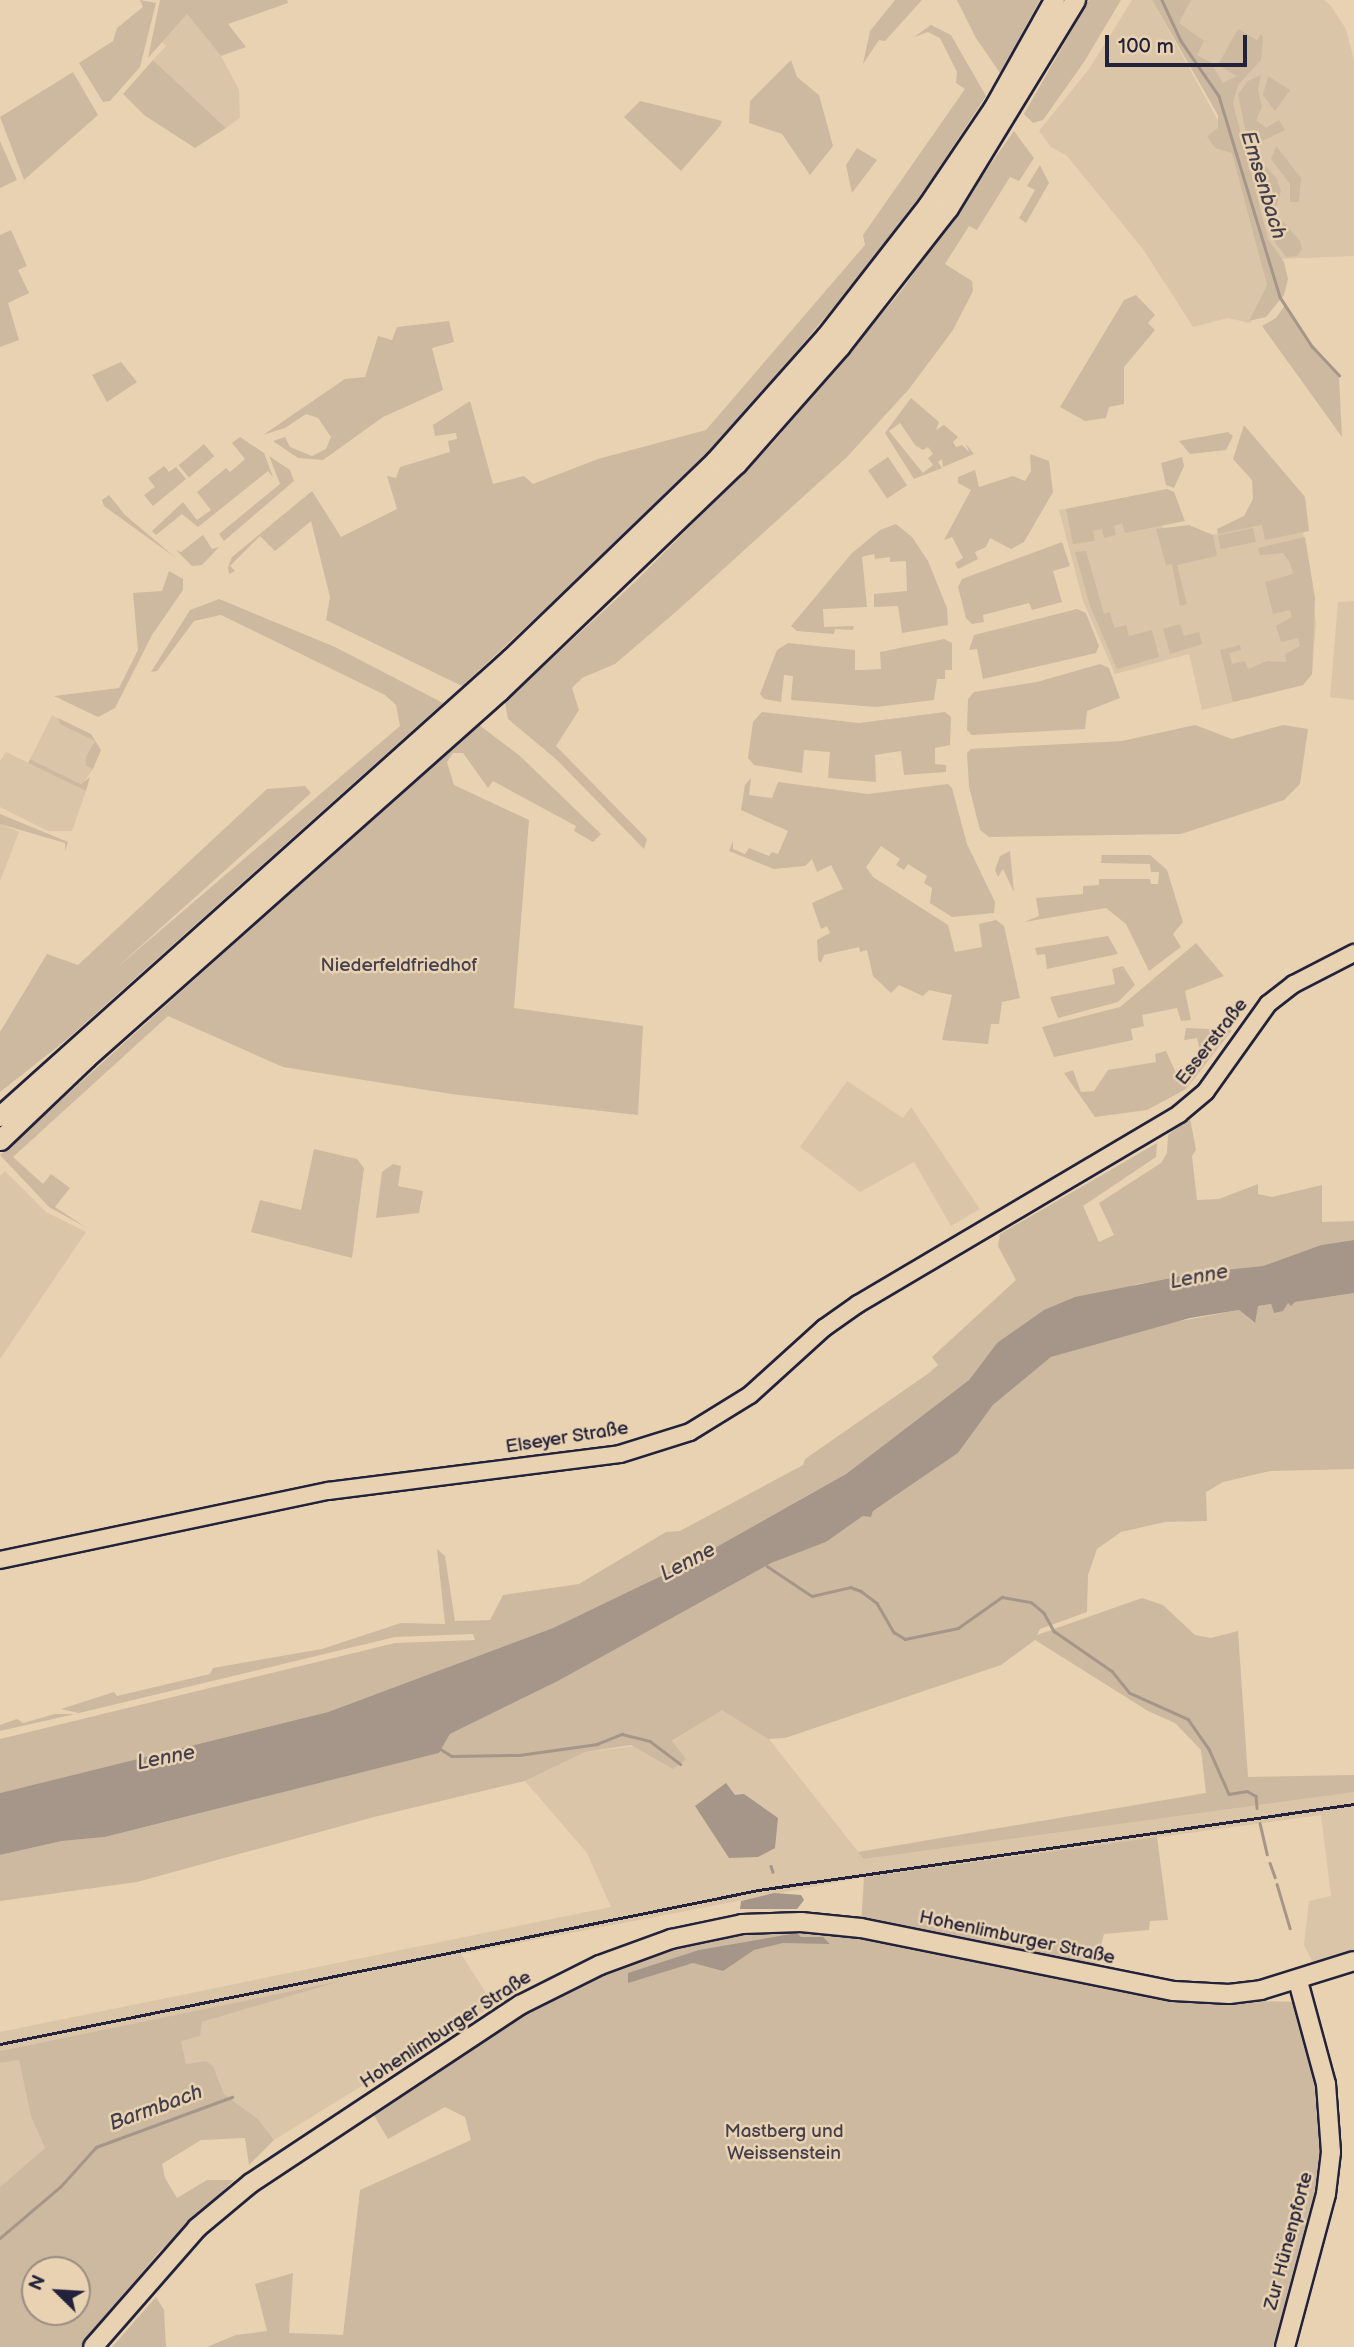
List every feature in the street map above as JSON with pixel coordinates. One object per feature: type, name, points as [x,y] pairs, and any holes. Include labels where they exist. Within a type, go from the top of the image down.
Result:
[{"type":"highway","points":[[1012,93],[1054,0]]},
{"type":"highway","points":[[0,1140],[539,654],[736,464],[840,345],[915,250],[1012,93],[1075,0]]},
{"type":"highway","points":[[0,1116],[511,658],[715,461],[826,336],[999,115]]},
{"type":"main road","name":"Esserstraße","points":[[1104,1157],[1179,1114],[1206,1091],[1278,995],[1354,953]]},
{"type":"main road","name":"Elseyer Straße","points":[[0,1560],[328,1491],[621,1454],[690,1432],[750,1395],[837,1318],[1104,1157]]},
{"type":"main road","name":"Hohenlimburger Straße","points":[[93,2347],[197,2228],[251,2183],[520,2005],[600,1965],[671,1940],[742,1924],[801,1922],[869,1928],[1174,1991],[1229,1994],[1298,1981],[1354,1961]]},
{"type":"main road","name":"Zur Hünenpforte","points":[[1285,2347],[1326,2194],[1331,2152],[1326,2084],[1298,1981]]},
{"type":"shaded area","points":[[1132,0],[1152,0],[1234,150],[1267,285],[1250,323],[1228,318],[1193,327],[1143,249],[1067,156],[1051,147],[1039,131],[1089,69]]},
{"type":"shaded area","points":[[1165,0],[1324,0],[1331,6],[1346,29],[1354,60],[1354,256],[1280,259],[1266,241],[1234,130]]},
{"type":"shaded area","points":[[187,14],[221,56],[239,90],[240,118],[226,128],[153,60],[166,46],[162,42]]},
{"type":"shaded area","points":[[1155,492],[1167,544],[1301,517],[1316,623],[1312,674],[1303,685],[1202,710],[1189,654],[1115,674],[1083,601],[1059,510]]},
{"type":"shaded area","points":[[1354,601],[1354,700],[1330,697],[1338,602]]},
{"type":"shaded area","points":[[52,715],[95,741],[86,766],[93,769],[82,784],[30,759]]},
{"type":"shaded area","points":[[6,752],[86,791],[72,831],[48,831],[0,807],[0,761]]},
{"type":"shaded area","points":[[0,824],[19,832],[0,881]]},
{"type":"shaded area","points":[[847,1081],[903,1118],[911,1107],[980,1209],[951,1226],[914,1162],[860,1192],[800,1147]]},
{"type":"shaded area","points":[[5,1171],[46,1212],[86,1232],[0,1359],[0,1176]]},
{"type":"shaded area","points":[[722,1709],[765,1734],[864,1859],[1354,1792],[1354,1951],[1313,1963],[1304,1945],[1309,1901],[1331,1896],[1321,1815],[864,1877],[461,1954],[494,2005],[274,2140],[258,2119],[224,2094],[213,2066],[206,2061],[186,2064],[181,2041],[202,2022],[334,1983],[0,2051],[0,2032],[611,1907],[587,1853],[525,1781],[585,1752],[672,1742]]},
{"type":"shaded area","points":[[19,2059],[31,2117],[45,2148],[0,2187],[0,2063]]},
{"type":"green space","points":[[140,0],[156,3],[140,67],[110,101],[103,102],[79,63],[113,41],[117,28],[143,7]]},
{"type":"green space","points":[[160,0],[287,0],[288,3],[228,24],[246,47],[221,56],[187,14],[148,58]]},
{"type":"green space","points":[[895,0],[922,0],[885,41],[879,40],[863,64],[870,31]]},
{"type":"green space","points":[[957,0],[1040,0],[1000,73],[976,38]]},
{"type":"green space","points":[[1089,0],[1121,0],[1084,62],[1043,120],[1033,123],[1024,114]]},
{"type":"green space","points":[[1152,0],[1191,0],[1179,23],[1204,41],[1197,55],[1210,62],[1223,83],[1237,76],[1218,65],[1238,29],[1257,40],[1261,34],[1263,37],[1261,60],[1238,85],[1233,103],[1268,239],[1284,262],[1288,279],[1284,295],[1266,317],[1249,321],[1267,285],[1232,153],[1215,148],[1207,136],[1218,128],[1218,115]]},
{"type":"green space","points":[[931,25],[951,35],[986,96],[929,183],[871,263],[735,424],[645,516],[462,686],[326,620],[330,597],[311,521],[275,551],[260,536],[230,566],[235,571],[229,574],[228,567],[232,557],[312,491],[341,537],[397,509],[387,476],[396,478],[400,467],[450,452],[448,441],[457,439],[456,433],[435,436],[433,425],[470,401],[493,484],[524,476],[533,484],[598,459],[706,430],[865,245],[863,235],[965,89],[956,83],[957,72],[940,38],[928,32],[914,37]]},
{"type":"green space","points":[[153,60],[226,128],[195,148],[144,115],[123,94]]},
{"type":"green space","points":[[791,60],[797,77],[819,95],[833,146],[810,175],[782,134],[749,123],[750,101]]},
{"type":"green space","points":[[73,72],[98,115],[24,180],[0,117]]},
{"type":"green space","points":[[1261,75],[1258,90],[1262,107],[1256,120],[1266,128],[1279,120],[1285,130],[1254,145],[1247,138],[1238,94],[1248,81]]},
{"type":"green space","points":[[1268,76],[1290,90],[1275,111],[1263,95]]},
{"type":"green space","points":[[640,101],[722,121],[681,171],[624,117]]},
{"type":"green space","points":[[1014,131],[1034,158],[1019,181],[1010,177],[977,230],[969,226],[945,264],[972,281],[973,291],[953,330],[909,389],[846,458],[678,610],[615,664],[582,678],[572,688],[579,710],[556,746],[647,839],[644,849],[557,760],[508,719],[505,702],[637,580],[773,443],[902,290]]},
{"type":"green space","points":[[0,141],[17,180],[0,188]]},
{"type":"green space","points":[[1276,146],[1301,178],[1299,202],[1290,202],[1290,184],[1271,159]]},
{"type":"green space","points":[[857,148],[877,160],[852,193],[846,165]]},
{"type":"green space","points":[[1255,154],[1277,179],[1281,191],[1275,211],[1263,209],[1251,158]]},
{"type":"green space","points":[[1040,165],[1049,183],[1026,223],[1019,218],[1035,190],[1027,186]]},
{"type":"green space","points":[[1278,216],[1300,241],[1302,249],[1297,256],[1286,257],[1272,238],[1269,226]]},
{"type":"green space","points":[[11,230],[27,266],[18,270],[29,293],[8,303],[19,340],[0,347],[0,235]]},
{"type":"green space","points":[[1136,295],[1155,315],[1148,323],[1155,330],[1124,367],[1124,404],[1109,407],[1106,418],[1085,421],[1060,407],[1124,300]]},
{"type":"green space","points":[[1285,305],[1311,346],[1339,377],[1342,437],[1262,326],[1276,318]]},
{"type":"green space","points":[[449,321],[454,342],[432,348],[443,390],[383,417],[323,460],[298,458],[273,441],[285,437],[290,447],[312,456],[326,449],[331,437],[318,418],[306,414],[285,428],[263,435],[345,379],[365,377],[378,336],[392,340],[397,327]]},
{"type":"green space","points":[[121,362],[137,382],[107,402],[92,375]]},
{"type":"green space","points":[[911,398],[939,422],[936,430],[944,425],[958,437],[953,442],[956,447],[962,445],[969,452],[966,444],[974,454],[943,467],[942,459],[938,462],[942,468],[914,479],[885,433]],"holes":[[[900,423],[915,445],[923,450],[928,447],[933,454],[928,458],[933,465],[923,473],[889,431]]]},
{"type":"green space","points":[[1244,425],[1305,497],[1309,531],[1265,540],[1262,525],[1218,534],[1217,529],[1244,516],[1253,499],[1252,480],[1233,459]]},
{"type":"green space","points":[[1228,432],[1233,436],[1226,450],[1190,454],[1179,441]]},
{"type":"green space","points":[[240,437],[264,453],[273,477],[268,471],[198,527],[182,514],[156,535],[152,531],[183,502],[197,520],[211,510],[197,492],[226,468],[230,472],[245,459],[232,443]]},
{"type":"green space","points":[[204,444],[214,456],[189,477],[179,465]]},
{"type":"green space","points":[[1030,454],[1049,461],[1053,492],[1024,542],[1011,549],[990,538],[986,547],[975,552],[978,559],[958,569],[955,563],[963,558],[952,537],[944,540],[971,490],[958,483],[958,477],[975,470],[979,487],[1013,476],[1025,481],[1031,471]]},
{"type":"green space","points":[[269,456],[290,470],[294,481],[224,541],[219,534],[280,484]]},
{"type":"green space","points":[[888,457],[907,485],[887,499],[868,470]]},
{"type":"green space","points":[[1182,457],[1184,466],[1174,488],[1166,485],[1161,463]]},
{"type":"green space","points":[[164,466],[169,472],[176,467],[186,479],[153,506],[144,495],[155,487],[148,478]]},
{"type":"green space","points":[[1167,489],[1174,492],[1185,521],[1125,533],[1122,523],[1114,526],[1116,535],[1104,538],[1102,529],[1093,531],[1095,541],[1073,544],[1066,509]]},
{"type":"green space","points":[[109,495],[125,515],[176,558],[104,506],[102,500]]},
{"type":"green space","points":[[896,524],[912,537],[928,561],[947,608],[948,625],[902,633],[898,606],[874,607],[874,594],[907,591],[906,561],[890,562],[890,557],[875,559],[874,554],[862,557],[867,607],[823,609],[824,627],[854,626],[853,630],[835,629],[834,634],[797,631],[791,626],[852,553],[880,530]]},
{"type":"green space","points":[[1189,525],[1213,535],[1217,556],[1177,565],[1187,604],[1180,606],[1172,564],[1166,565],[1156,529]]},
{"type":"green space","points":[[1253,528],[1256,542],[1221,549],[1218,535]]},
{"type":"green space","points":[[203,535],[212,549],[219,547],[202,565],[192,566],[176,550],[181,552]]},
{"type":"green space","points":[[1305,537],[1315,598],[1312,674],[1303,685],[1233,702],[1220,650],[1240,645],[1241,650],[1229,653],[1232,664],[1245,661],[1248,669],[1267,661],[1286,662],[1285,654],[1300,646],[1298,638],[1281,642],[1276,626],[1292,617],[1290,610],[1273,614],[1265,582],[1293,574],[1290,563],[1283,553],[1260,555],[1258,548]]},
{"type":"green space","points":[[1062,542],[1070,566],[1053,571],[1062,602],[1032,610],[1029,603],[983,615],[984,622],[972,624],[966,618],[958,587],[962,579]]},
{"type":"green space","points":[[1086,551],[1104,614],[1110,612],[1114,628],[1126,625],[1129,636],[1152,630],[1159,657],[1117,669],[1090,606],[1075,552]]},
{"type":"green space","points":[[169,571],[183,579],[183,590],[152,635],[115,708],[98,717],[54,696],[119,688],[138,650],[133,593],[162,591]]},
{"type":"green space","points":[[219,599],[335,647],[443,703],[65,1041],[0,1092],[0,1032],[47,954],[78,965],[267,789],[305,786],[311,793],[114,970],[400,726],[396,705],[385,695],[221,615],[194,621],[157,671],[151,672],[190,610]]},
{"type":"green space","points":[[1077,609],[1086,613],[1099,646],[1096,653],[983,679],[977,649],[969,650],[974,635]]},
{"type":"green space","points":[[1180,624],[1184,636],[1199,632],[1202,644],[1170,654],[1163,629]]},
{"type":"green space","points":[[944,639],[952,643],[952,670],[945,670],[945,679],[937,679],[934,700],[876,707],[791,700],[793,676],[784,675],[781,702],[764,699],[760,694],[777,650],[788,643],[855,650],[855,670],[862,670],[881,669],[880,652]]},
{"type":"green space","points":[[1100,664],[1109,668],[1120,698],[1087,711],[1085,729],[972,735],[967,730],[968,699],[974,692],[1037,682]]},
{"type":"green space","points":[[762,712],[859,723],[945,712],[951,717],[950,745],[935,748],[935,764],[946,765],[946,772],[904,775],[901,751],[875,755],[876,782],[828,778],[830,752],[804,750],[802,773],[754,765],[748,758],[753,722]]},
{"type":"green space","points":[[58,718],[91,734],[101,750],[93,769],[86,766],[86,757],[95,741],[60,724]]},
{"type":"green space","name":"Niederfeldfriedhof","points":[[478,724],[520,756],[601,834],[593,842],[574,831],[576,826],[493,781],[488,788],[463,753],[453,753],[447,762],[454,785],[529,820],[514,1008],[643,1026],[638,1115],[451,1094],[283,1067],[168,1016],[13,1157],[43,1184],[51,1174],[70,1188],[55,1207],[87,1228],[49,1207],[0,1155]]},
{"type":"green space","points":[[1195,725],[1232,739],[1283,725],[1308,729],[1300,784],[1284,800],[1181,834],[989,837],[980,830],[969,787],[967,753],[971,749],[1122,741]]},
{"type":"green space","points":[[30,759],[81,784],[90,777],[86,791],[28,763]]},
{"type":"green space","points":[[751,778],[749,795],[772,798],[778,782],[868,794],[948,784],[952,788],[967,844],[995,902],[994,913],[952,917],[930,903],[932,888],[924,883],[927,876],[908,864],[904,870],[896,865],[900,859],[881,846],[866,867],[873,877],[948,925],[955,952],[982,947],[979,924],[996,920],[1004,926],[1020,998],[1002,1002],[999,1024],[991,1024],[988,1044],[942,1040],[952,995],[929,990],[923,996],[899,985],[891,993],[873,976],[867,950],[860,952],[859,947],[824,955],[821,963],[818,960],[817,940],[830,933],[827,926],[821,929],[812,903],[843,889],[831,865],[817,872],[812,859],[805,866],[774,869],[729,851],[733,841],[733,849],[745,854],[749,848],[769,856],[772,852],[778,854],[788,831],[741,810],[745,785]]},
{"type":"green space","points":[[0,814],[68,842],[65,851],[65,843],[0,824]]},
{"type":"green space","points":[[1010,851],[1014,892],[1003,869],[998,877],[995,870],[1000,856]]},
{"type":"green space","points":[[1102,855],[1150,855],[1167,870],[1183,922],[1173,934],[1181,947],[1149,971],[1126,924],[1106,908],[1024,922],[1039,916],[1036,898],[1083,894],[1083,886],[1099,885],[1099,879],[1150,879],[1151,884],[1158,884],[1159,872],[1151,872],[1150,864],[1101,863]]},
{"type":"green space","points":[[1108,936],[1118,954],[1047,969],[1045,954],[1037,955],[1035,948]]},
{"type":"green space","points":[[1196,943],[1224,976],[1185,991],[1191,1020],[1181,1021],[1177,1008],[1142,1015],[1144,1026],[1131,1029],[1133,1040],[1054,1057],[1042,1027],[1120,1007]]},
{"type":"green space","points":[[1123,966],[1135,985],[1118,1002],[1058,1018],[1050,997],[1115,984],[1112,969]]},
{"type":"green space","points":[[1186,1028],[1232,1030],[1186,1089],[1147,1110],[1095,1117],[1064,1073],[1073,1070],[1081,1092],[1094,1091],[1108,1070],[1156,1062],[1155,1054],[1166,1051],[1176,1073],[1188,1071],[1200,1065],[1200,1050],[1197,1038],[1184,1040]]},
{"type":"green space","points":[[1190,1118],[1196,1150],[1192,1156],[1197,1200],[1219,1199],[1258,1184],[1258,1194],[1272,1197],[1322,1185],[1322,1222],[1354,1221],[1354,1240],[1321,1245],[1263,1266],[1137,1284],[997,1343],[969,1380],[846,1474],[688,1563],[553,1628],[328,1712],[0,1793],[0,1739],[395,1643],[475,1640],[473,1634],[395,1637],[79,1713],[61,1709],[114,1692],[117,1696],[210,1674],[213,1668],[322,1649],[401,1623],[445,1624],[437,1549],[445,1556],[455,1621],[490,1620],[503,1595],[579,1584],[666,1532],[680,1531],[803,1465],[805,1459],[929,1373],[938,1365],[932,1357],[1016,1280],[998,1246],[1000,1234],[1157,1143],[1156,1157],[1083,1206],[1099,1242],[1114,1235],[1099,1203],[1161,1163],[1167,1153],[1168,1135]]},
{"type":"green space","points":[[314,1149],[357,1159],[364,1168],[352,1258],[251,1232],[260,1200],[301,1210]]},
{"type":"green space","points":[[393,1164],[401,1166],[398,1186],[423,1191],[419,1213],[376,1218],[382,1172]]},
{"type":"green space","points":[[1354,1293],[1354,1469],[1270,1471],[1223,1482],[1206,1492],[1207,1521],[1165,1522],[1121,1532],[1097,1549],[1088,1575],[1087,1612],[1040,1629],[1037,1635],[1142,1598],[1163,1605],[1195,1635],[1211,1638],[1238,1631],[1248,1777],[1354,1775],[1354,1792],[864,1859],[858,1852],[1206,1793],[1201,1750],[1175,1723],[1148,1711],[1035,1640],[1001,1665],[785,1738],[768,1739],[722,1710],[672,1741],[686,1759],[673,1769],[631,1745],[585,1752],[525,1781],[374,1817],[137,1882],[0,1901],[0,1855],[62,1841],[105,1837],[439,1753],[450,1734],[558,1681],[770,1563],[826,1542],[863,1516],[871,1517],[873,1511],[958,1453],[993,1405],[1051,1357],[1164,1324],[1239,1310],[1254,1323],[1257,1306],[1271,1304],[1274,1313],[1288,1303]]},
{"type":"green space","points":[[55,1714],[75,1714],[0,1731],[0,1725],[17,1719],[23,1723]]},
{"type":"green space","points":[[1157,1837],[1168,1920],[1150,1921],[1149,1930],[1104,1934],[1094,1976],[861,1926],[864,1877]]},
{"type":"green space","name":"Mastberg und Weissenstein","points":[[809,1929],[980,1956],[1212,2000],[1299,2002],[1319,2105],[1321,2165],[1276,2347],[207,2347],[236,2335],[267,2331],[255,2284],[293,2273],[289,2333],[343,2335],[360,2190],[471,2140],[465,2117],[445,2107],[388,2139],[373,2114],[565,1988],[705,1938]]},
{"type":"green space","points":[[341,1981],[202,2022],[200,2036],[181,2041],[186,2064],[206,2061],[213,2066],[224,2094],[258,2119],[274,2140],[249,2165],[245,2138],[201,2140],[162,2164],[165,2178],[177,2198],[207,2180],[234,2180],[158,2253],[81,2347],[0,2347],[0,2187],[45,2148],[31,2117],[19,2060],[0,2063],[0,2051]]},
{"type":"green space","points":[[156,2297],[164,2310],[166,2347],[112,2347]]},
{"type":"water","name":"Lenne","points":[[1354,1240],[1354,1293],[1295,1302],[1291,1306],[1288,1303],[1283,1311],[1274,1313],[1271,1304],[1258,1306],[1255,1323],[1239,1310],[1190,1318],[1051,1357],[993,1405],[958,1453],[873,1511],[871,1517],[863,1516],[826,1542],[771,1563],[558,1681],[450,1734],[439,1753],[105,1837],[62,1841],[0,1855],[0,1793],[328,1712],[553,1628],[688,1563],[846,1474],[969,1380],[997,1343],[1044,1310],[1075,1297],[1197,1273],[1263,1266],[1321,1245]]},
{"type":"water","points":[[726,1783],[735,1795],[744,1794],[778,1818],[775,1848],[758,1857],[729,1858],[695,1806]]},
{"type":"water","points":[[774,1893],[801,1895],[804,1900],[797,1909],[740,1909],[741,1901]]},
{"type":"water","points":[[797,1933],[801,1937],[823,1937],[830,1944],[783,1943],[754,1950],[723,1971],[693,1963],[628,1983],[628,1973],[699,1950]]},
{"type":"waterway","name":"Emsenbach","points":[[1162,0],[1181,41],[1219,96],[1280,297],[1312,346],[1339,375]]},
{"type":"waterway","points":[[767,1566],[812,1596],[850,1587],[861,1591],[877,1603],[894,1632],[905,1639],[958,1628],[1002,1597],[1031,1602],[1044,1613],[1054,1631],[1112,1671],[1130,1693],[1188,1719],[1209,1749],[1229,1794],[1247,1791],[1256,1796],[1257,1808]]},
{"type":"waterway","points":[[439,1748],[452,1756],[519,1755],[597,1744],[622,1734],[650,1741],[680,1764]]},
{"type":"waterway","points":[[1260,1823],[1267,1854]]},
{"type":"waterway","points":[[1270,1863],[1275,1877]]},
{"type":"waterway","points":[[771,1866],[773,1872]]},
{"type":"waterway","points":[[1277,1884],[1290,1928]]},
{"type":"waterway","name":"Barmbach","points":[[0,2238],[60,2187],[96,2147],[232,2097]]},
{"type":"railway","points":[[0,2044],[758,1890],[1354,1804]]}]
